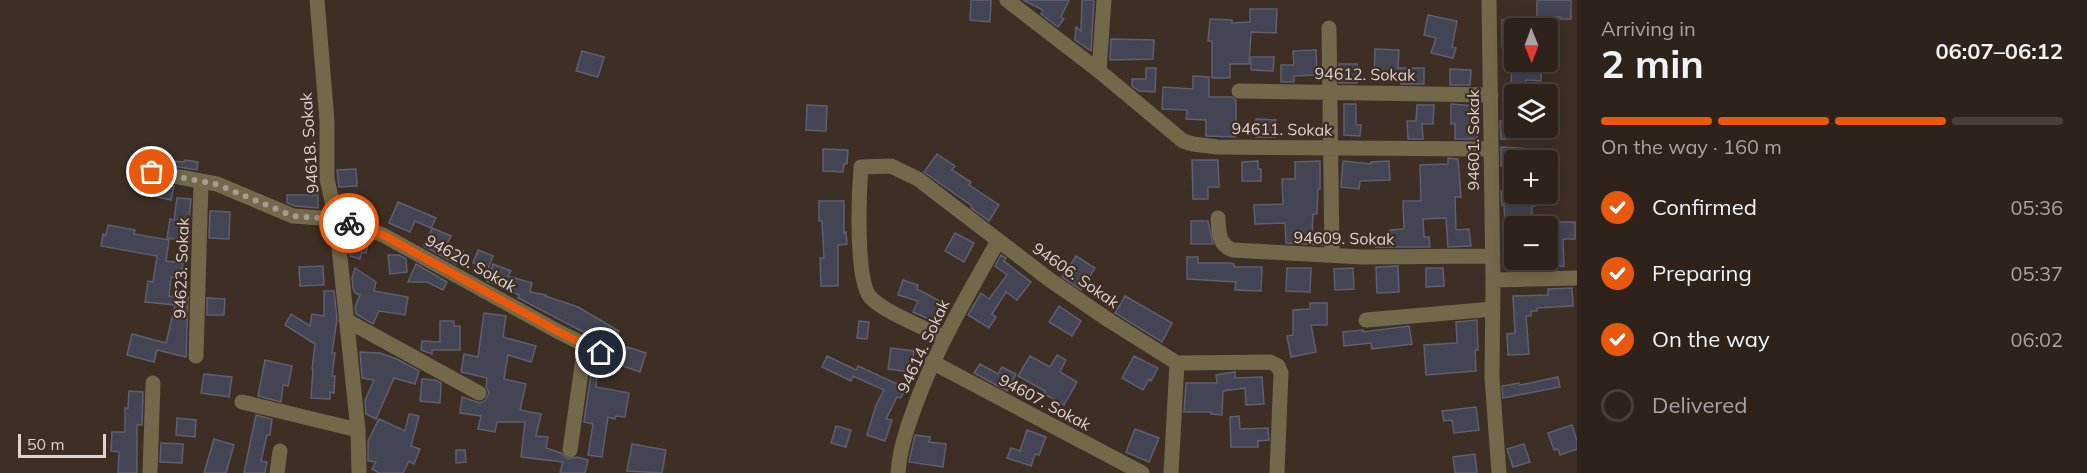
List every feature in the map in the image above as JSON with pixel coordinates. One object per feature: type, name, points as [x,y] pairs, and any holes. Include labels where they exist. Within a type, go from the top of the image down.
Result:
[{"type":"street","name":"94618. Sokak","points":[[317,0],[327,121],[327,179],[336,219],[358,430],[359,473]]},
{"type":"street","name":"94611. Sokak","points":[[1007,0],[1099,71],[1183,141],[1217,147],[1490,149]]},
{"type":"street","points":[[1099,71],[1104,0]]},
{"type":"street","name":"94601. Sokak","points":[[1489,0],[1494,280],[1493,409],[1499,473]]},
{"type":"street","points":[[1329,28],[1332,255]]},
{"type":"street","name":"94612. Sokak","points":[[1239,91],[1491,95]]},
{"type":"street","name":"94606. Sokak","points":[[944,338],[883,307],[865,290],[861,278],[860,254],[861,167],[891,166],[904,171],[940,195],[1076,298],[1177,363]]},
{"type":"street","points":[[152,172],[231,189],[293,216],[336,219]]},
{"type":"street","name":"94623. Sokak","points":[[196,356],[201,181]]},
{"type":"street","name":"94609. Sokak","points":[[1218,218],[1222,244],[1228,248],[1262,253],[1383,257],[1492,256]]},
{"type":"street","name":"94620. Sokak","points":[[336,219],[383,235],[616,360]]},
{"type":"street","name":"94614. Sokak","points":[[898,473],[906,429],[932,362],[998,241]]},
{"type":"street","points":[[1494,280],[1577,278]]},
{"type":"street","points":[[1366,320],[1493,309]]},
{"type":"street","points":[[346,320],[479,393]]},
{"type":"street","points":[[570,450],[585,345]]},
{"type":"street","name":"94607. Sokak","points":[[932,362],[1142,473]]},
{"type":"street","points":[[1171,473],[1177,363],[1270,362],[1278,366],[1281,373],[1277,473]]},
{"type":"street","points":[[150,473],[153,383]]},
{"type":"street","points":[[242,402],[358,430]]},
{"type":"street","points":[[277,473],[280,451]]},
{"type":"building","points":[[971,0],[991,0],[990,22],[970,20]]},
{"type":"building","points":[[1023,0],[1069,0],[1061,17],[1064,19],[1058,27],[1041,14],[1043,10]]},
{"type":"building","points":[[1082,0],[1094,0],[1091,51],[1075,40],[1076,27],[1081,31]]},
{"type":"building","points":[[1537,0],[1571,0],[1571,19],[1537,17]]},
{"type":"building","points":[[1250,9],[1277,9],[1276,33],[1251,32],[1249,64],[1230,64],[1230,78],[1212,78],[1212,41],[1208,41],[1210,19],[1232,20],[1232,23],[1250,22]]},
{"type":"building","points":[[1428,15],[1457,21],[1452,47],[1456,48],[1453,58],[1431,53],[1436,38],[1424,35]]},
{"type":"building","points":[[1502,20],[1504,20],[1504,47],[1502,47]]},
{"type":"building","points":[[1111,39],[1154,40],[1153,59],[1110,60]]},
{"type":"building","points":[[1375,49],[1399,50],[1398,68],[1424,68],[1424,84],[1401,84],[1401,79],[1374,78]]},
{"type":"building","points":[[1316,50],[1317,75],[1294,76],[1294,82],[1281,82],[1281,65],[1294,65],[1293,51]]},
{"type":"building","points":[[582,51],[604,57],[598,77],[576,71]]},
{"type":"building","points":[[1251,57],[1274,57],[1273,71],[1251,70]]},
{"type":"building","points":[[1339,64],[1357,64],[1357,83],[1339,83]]},
{"type":"building","points":[[1146,68],[1156,68],[1155,92],[1139,91],[1132,86],[1132,79],[1146,79]]},
{"type":"building","points":[[1450,69],[1471,70],[1470,85],[1450,85]]},
{"type":"building","points":[[1512,72],[1541,72],[1541,81],[1526,80],[1526,84],[1511,83]]},
{"type":"building","points":[[1193,76],[1209,77],[1209,97],[1232,97],[1236,100],[1236,137],[1206,136],[1206,120],[1186,119],[1187,110],[1162,109],[1163,87],[1193,89]]},
{"type":"building","points":[[1344,104],[1356,104],[1356,125],[1361,125],[1360,136],[1344,135]]},
{"type":"building","points":[[1451,104],[1474,106],[1474,130],[1477,130],[1477,139],[1455,139],[1455,124],[1451,124]]},
{"type":"building","points":[[807,105],[827,106],[826,131],[806,130]]},
{"type":"building","points":[[1417,105],[1434,105],[1433,124],[1422,124],[1423,139],[1408,139],[1407,121],[1416,121]]},
{"type":"building","points":[[1256,119],[1276,120],[1275,137],[1256,137]]},
{"type":"building","points":[[1500,121],[1504,121],[1504,138],[1509,139],[1501,139]]},
{"type":"building","points":[[1501,147],[1532,149],[1504,150],[1504,166],[1501,166]]},
{"type":"building","points":[[823,149],[848,150],[847,164],[844,164],[843,172],[823,171]]},
{"type":"building","points":[[937,154],[955,166],[952,170],[971,182],[969,185],[999,205],[989,221],[924,172]]},
{"type":"building","points":[[1448,158],[1458,159],[1461,197],[1455,197],[1456,230],[1469,229],[1471,246],[1448,247],[1446,218],[1423,219],[1424,237],[1429,237],[1430,247],[1375,247],[1391,245],[1390,230],[1404,229],[1403,201],[1421,201],[1420,165],[1448,164]]},
{"type":"building","points":[[185,160],[198,162],[197,170],[172,166],[173,161],[185,162]]},
{"type":"building","points":[[1192,160],[1218,160],[1219,187],[1208,187],[1208,199],[1193,199]]},
{"type":"building","points":[[1258,161],[1261,181],[1242,181],[1242,162]]},
{"type":"building","points":[[1320,161],[1320,189],[1318,189],[1317,214],[1313,214],[1312,235],[1322,235],[1322,245],[1286,243],[1285,223],[1255,224],[1254,205],[1283,204],[1282,179],[1295,179],[1295,162]]},
{"type":"building","points":[[1343,161],[1371,164],[1371,162],[1389,161],[1390,180],[1360,181],[1359,189],[1341,187]]},
{"type":"building","points":[[356,169],[357,186],[339,187],[337,170]]},
{"type":"building","points":[[152,182],[174,186],[171,200],[149,195]]},
{"type":"building","points":[[1501,191],[1504,191],[1504,204],[1535,204],[1535,206],[1532,206],[1532,216],[1505,216],[1504,205],[1502,205]]},
{"type":"building","points":[[287,195],[318,195],[318,208],[287,203]]},
{"type":"building","points":[[177,198],[191,199],[187,241],[167,238],[170,219],[174,220]]},
{"type":"building","points":[[819,201],[844,201],[844,233],[846,232],[847,244],[838,245],[838,286],[821,286],[820,258],[824,258]]},
{"type":"building","points":[[398,202],[436,218],[431,228],[415,221],[410,232],[389,223]]},
{"type":"building","points":[[210,211],[230,212],[229,239],[209,238]]},
{"type":"building","points":[[1191,221],[1208,221],[1213,244],[1191,244]]},
{"type":"building","points":[[1558,222],[1575,222],[1575,239],[1563,239],[1564,266],[1558,266]]},
{"type":"building","points":[[108,225],[135,230],[134,234],[169,240],[166,261],[183,263],[181,278],[171,277],[169,296],[188,297],[186,357],[157,350],[154,362],[127,355],[132,334],[166,343],[175,305],[145,302],[148,281],[153,282],[157,256],[101,246],[103,234],[106,235]]},
{"type":"building","points":[[432,228],[451,236],[446,246],[463,251],[456,264],[424,246]]},
{"type":"building","points":[[347,233],[368,240],[366,253],[362,252],[360,259],[350,256]]},
{"type":"building","points":[[955,233],[974,243],[964,262],[945,251]]},
{"type":"building","points":[[478,250],[493,256],[488,269],[473,263]]},
{"type":"building","points":[[388,255],[399,255],[406,259],[407,272],[390,274]]},
{"type":"building","points":[[1001,255],[1006,258],[1004,261],[1031,282],[1017,300],[1006,292],[992,314],[996,317],[989,328],[968,315],[981,293],[989,299],[1007,275],[995,266]]},
{"type":"building","points":[[1076,256],[1095,268],[1081,290],[1062,277]]},
{"type":"building","points":[[1187,257],[1198,257],[1198,263],[1230,263],[1234,264],[1234,267],[1262,267],[1261,291],[1235,290],[1236,282],[1187,279]]},
{"type":"building","points":[[416,264],[447,282],[443,290],[427,282],[408,282]]},
{"type":"building","points":[[493,264],[511,271],[508,276],[532,283],[530,292],[546,295],[578,307],[619,331],[610,346],[518,298],[519,295],[487,281]]},
{"type":"building","points":[[323,266],[324,285],[300,286],[299,267]]},
{"type":"building","points":[[1398,266],[1399,292],[1377,293],[1376,267]]},
{"type":"building","points":[[355,268],[376,282],[374,291],[408,297],[405,315],[379,311],[373,324],[356,314],[355,307],[360,295],[355,293],[353,288],[352,278]]},
{"type":"building","points":[[1287,268],[1311,268],[1310,292],[1286,291]]},
{"type":"building","points":[[1353,268],[1354,289],[1335,290],[1334,269]]},
{"type":"building","points":[[1426,268],[1443,268],[1444,286],[1426,287]]},
{"type":"building","points":[[903,280],[918,285],[917,289],[942,302],[933,321],[913,312],[918,301],[898,295]]},
{"type":"building","points":[[1572,288],[1573,306],[1537,308],[1537,311],[1531,311],[1531,316],[1526,316],[1529,354],[1508,355],[1507,334],[1515,333],[1513,296],[1548,295],[1548,289]]},
{"type":"building","points":[[324,291],[334,291],[337,319],[332,353],[335,353],[332,376],[335,376],[334,393],[330,392],[330,399],[311,398],[315,344],[285,325],[291,314],[310,326],[312,314],[324,316]]},
{"type":"building","points":[[1125,296],[1172,323],[1162,342],[1115,313]]},
{"type":"building","points":[[207,298],[225,299],[224,315],[207,315]]},
{"type":"building","points":[[1310,303],[1327,303],[1327,325],[1311,325],[1316,352],[1291,357],[1287,336],[1293,335],[1293,310],[1310,309]]},
{"type":"building","points":[[1059,306],[1081,321],[1072,336],[1049,322]]},
{"type":"building","points":[[484,313],[506,316],[503,337],[536,346],[531,362],[508,355],[504,379],[526,384],[520,410],[541,414],[536,436],[548,437],[546,448],[561,453],[568,459],[577,457],[588,460],[585,473],[560,473],[563,462],[521,457],[525,422],[497,422],[495,432],[478,429],[481,416],[460,413],[462,397],[480,403],[485,401],[489,393],[486,387],[487,378],[461,372],[464,354],[478,357]]},
{"type":"building","points":[[1477,320],[1476,371],[1426,375],[1424,345],[1457,343],[1456,322]]},
{"type":"building","points":[[440,321],[454,321],[454,326],[460,326],[460,350],[432,350],[432,354],[421,350],[422,341],[440,342]]},
{"type":"building","points":[[859,321],[869,322],[867,339],[857,338]]},
{"type":"building","points":[[1409,326],[1412,344],[1372,349],[1371,343],[1344,346],[1343,332],[1363,330],[1363,332]]},
{"type":"building","points":[[627,347],[646,353],[640,372],[623,366]]},
{"type":"building","points":[[891,348],[914,351],[911,372],[888,369]]},
{"type":"building","points":[[360,352],[380,353],[419,371],[415,384],[394,378],[376,419],[366,414],[365,401],[374,380],[362,378]]},
{"type":"building","points":[[1057,355],[1066,360],[1060,372],[1077,382],[1064,405],[1018,376],[1030,356],[1050,367]]},
{"type":"building","points":[[827,356],[856,370],[858,366],[906,388],[901,398],[897,397],[886,419],[892,420],[885,441],[867,435],[876,405],[884,390],[853,376],[851,381],[822,367]]},
{"type":"building","points":[[1134,356],[1158,368],[1143,390],[1122,378]]},
{"type":"building","points":[[265,360],[292,366],[288,386],[283,385],[281,402],[258,396]]},
{"type":"building","points":[[980,364],[998,374],[1002,367],[1016,374],[1007,391],[974,373]]},
{"type":"building","points":[[1235,372],[1235,378],[1262,377],[1264,404],[1246,405],[1245,388],[1223,391],[1222,415],[1211,414],[1211,412],[1184,412],[1186,383],[1217,383],[1216,375]]},
{"type":"building","points":[[204,374],[232,377],[229,397],[201,393]]},
{"type":"building","points":[[591,374],[597,375],[596,387],[629,393],[625,417],[616,416],[615,419],[608,417],[602,457],[588,455],[593,424],[584,422]]},
{"type":"building","points":[[1558,377],[1560,387],[1503,398],[1502,386],[1519,383],[1520,385]]},
{"type":"building","points":[[422,379],[441,383],[440,403],[420,401]]},
{"type":"building","points":[[129,391],[143,392],[142,425],[137,425],[137,473],[118,473],[119,452],[111,451],[112,432],[125,432],[125,408],[128,408]]},
{"type":"building","points":[[1476,407],[1479,430],[1454,433],[1452,420],[1444,421],[1442,411]]},
{"type":"building","points":[[409,414],[419,416],[411,446],[420,449],[414,464],[409,461],[403,473],[379,473],[372,469],[376,462],[368,461],[368,441],[379,419],[405,431]]},
{"type":"building","points":[[256,415],[272,419],[270,435],[267,435],[261,461],[267,462],[265,473],[244,473]]},
{"type":"building","points":[[1239,416],[1240,429],[1268,428],[1269,440],[1258,441],[1258,447],[1231,447],[1230,417]]},
{"type":"building","points":[[177,418],[196,420],[195,437],[176,435]]},
{"type":"building","points":[[1572,425],[1577,449],[1560,455],[1558,449],[1554,450],[1548,433]]},
{"type":"building","points":[[836,426],[851,430],[846,447],[831,443]]},
{"type":"building","points":[[1135,429],[1159,438],[1149,462],[1126,452]]},
{"type":"building","points":[[1027,430],[1046,437],[1039,455],[1035,454],[1031,466],[1007,458],[1011,448],[1020,451]]},
{"type":"building","points":[[915,435],[930,437],[929,442],[946,444],[943,467],[909,462]]},
{"type":"building","points":[[214,439],[234,445],[226,473],[204,473]]},
{"type":"building","points":[[161,443],[183,444],[182,463],[160,462]]},
{"type":"building","points":[[632,444],[666,450],[662,473],[627,471]]},
{"type":"building","points":[[1524,444],[1530,462],[1513,467],[1507,449]]},
{"type":"building","points":[[456,450],[465,450],[466,462],[456,463]]},
{"type":"building","points":[[1475,454],[1477,473],[1455,473],[1453,457]]},
{"type":"way so far","points":[[152,172],[216,184],[293,216],[336,219],[349,223]]},
{"type":"route","points":[[349,223],[383,235],[601,353]]}]
